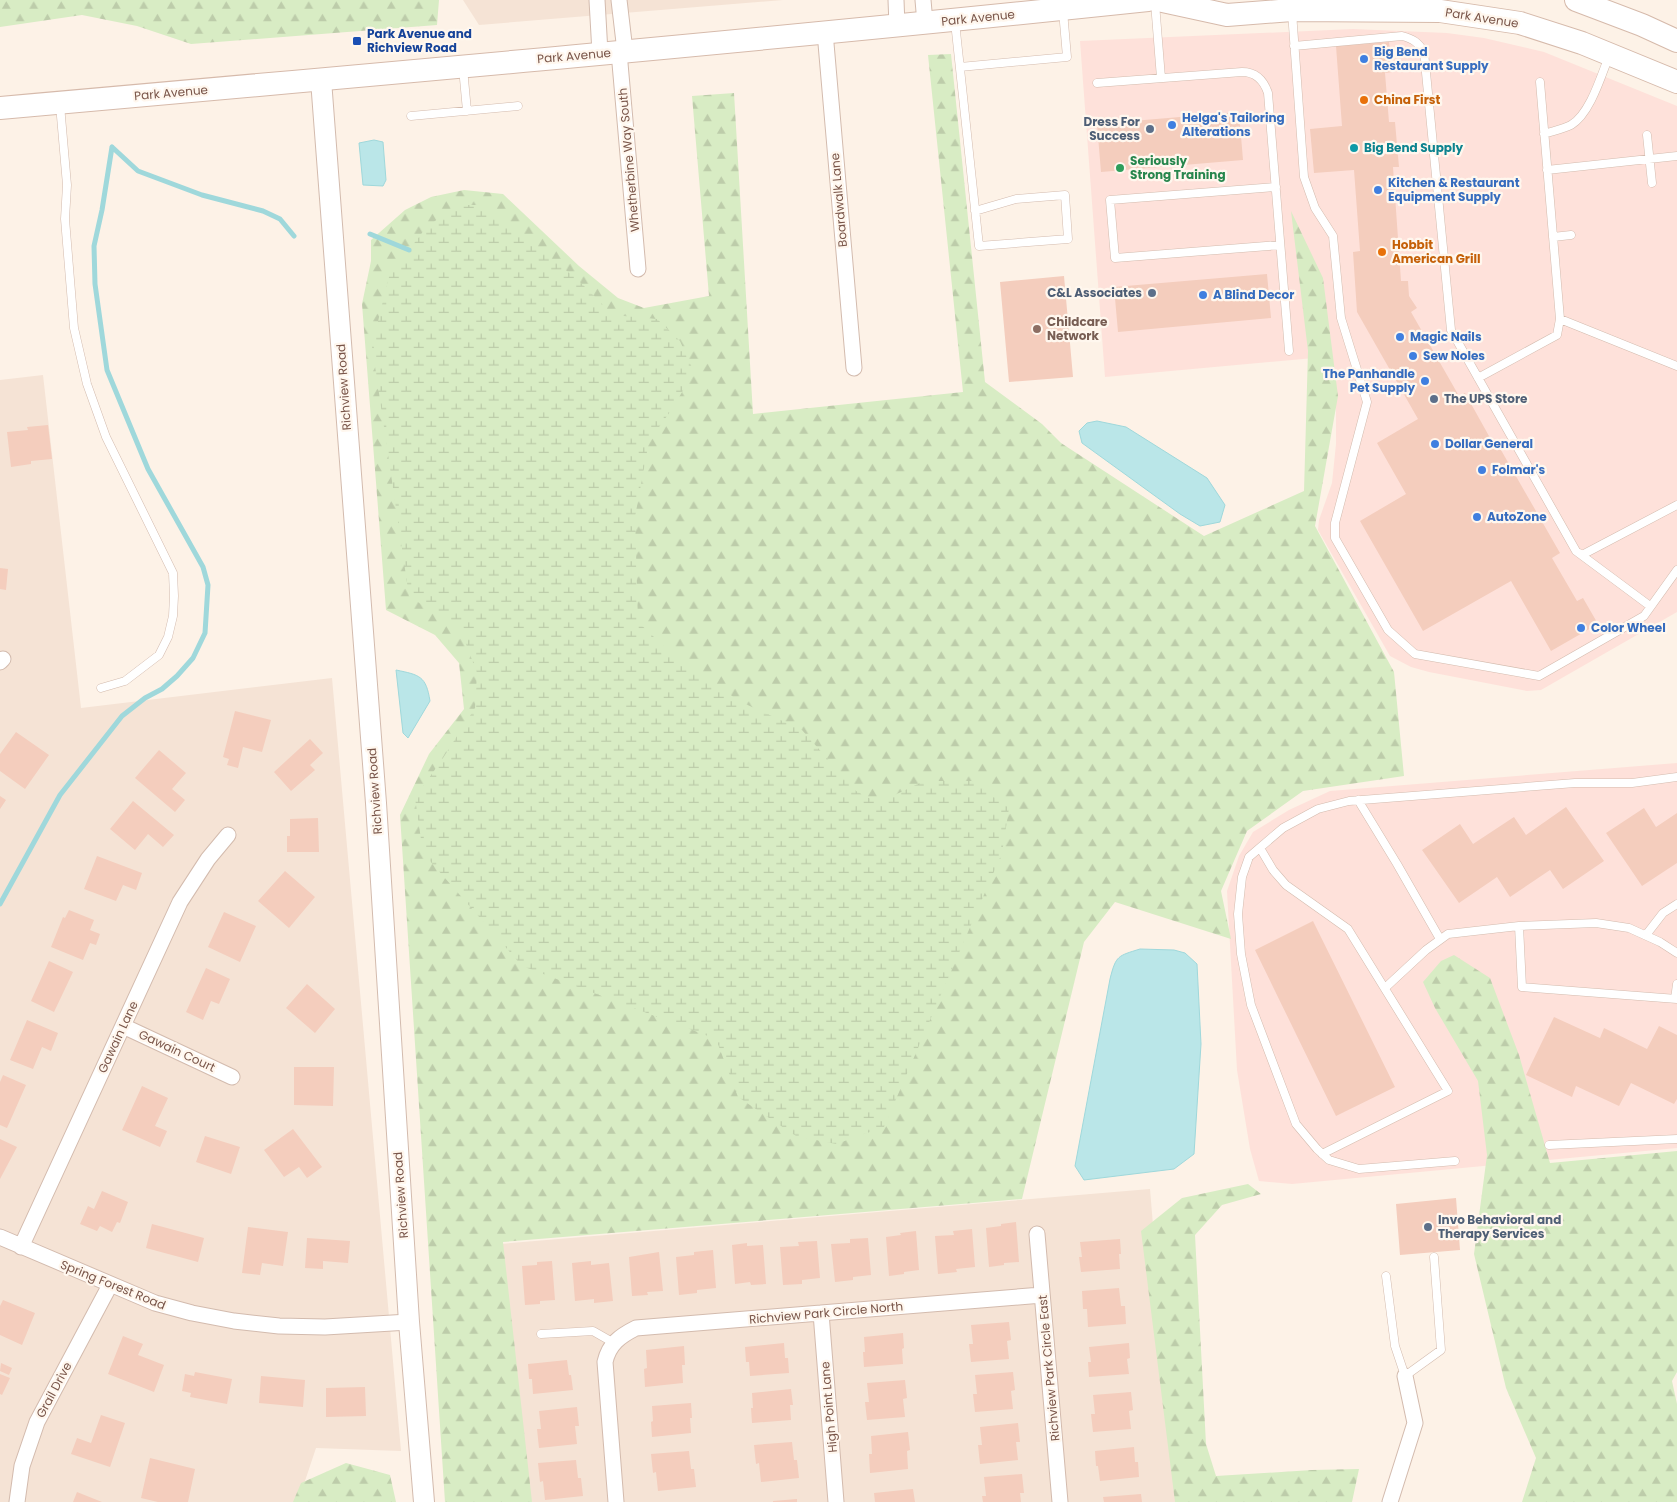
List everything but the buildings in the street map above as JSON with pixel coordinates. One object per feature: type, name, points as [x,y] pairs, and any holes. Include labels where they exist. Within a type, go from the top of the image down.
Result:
[{"type":"main road","name":"Park Avenue","points":[[0,108],[897,26],[955,20],[1019,10],[1063,9],[1087,3],[1148,0]]},
{"type":"main road","name":"Park Avenue","points":[[1156,0],[1227,15],[1287,5],[1440,11],[1520,23],[1582,43],[1677,82]]},
{"type":"main road","points":[[1584,1],[1667,30],[1677,41]]},
{"type":"street","points":[[597,0],[615,52]]},
{"type":"street","points":[[615,52],[619,0]]},
{"type":"street","points":[[896,0],[897,26]]},
{"type":"street","points":[[923,0],[925,23]]},
{"type":"street","name":"Boardwalk Lane","points":[[825,32],[854,368]]},
{"type":"street","name":"Whetherbine Way South","points":[[615,52],[638,269]]},
{"type":"street","name":"Richview Road","points":[[321,80],[376,814],[409,1322],[424,1502]]},
{"type":"street","name":"Gawain Lane","points":[[21,1247],[180,902],[208,859],[228,835]]},
{"type":"street","name":"Gawain Court","points":[[123,1026],[232,1077]]},
{"type":"street","name":"Richview Park Circle East","points":[[1037,1234],[1060,1502]]},
{"type":"street","name":"Spring Forest Road","points":[[0,1237],[155,1303],[192,1313],[234,1321],[279,1326],[325,1327],[409,1322]]},
{"type":"street","name":"Grail Drive","points":[[17,1502],[22,1466],[37,1422],[110,1285]]},
{"type":"street","name":"Richview Park Circle North","points":[[614,1343],[623,1334],[636,1328],[1042,1295]]},
{"type":"street","name":"High Point Lane","points":[[821,1313],[836,1502]]},
{"type":"street","points":[[614,1343],[608,1351],[605,1376],[616,1502]]},
{"type":"street","points":[[1390,1502],[1415,1423],[1405,1376]]},
{"type":"lane","points":[[1156,0],[1161,78]]},
{"type":"lane","points":[[1287,5],[1294,46],[1304,177],[1315,208],[1333,236],[1342,318],[1367,402],[1335,523],[1335,538],[1388,630],[1415,654],[1539,676],[1644,616],[1677,570]]},
{"type":"lane","points":[[960,66],[1067,57],[1063,9]]},
{"type":"lane","points":[[955,20],[975,211],[979,246],[1068,238],[1064,195],[1016,198],[975,211]]},
{"type":"lane","points":[[1294,46],[1402,36],[1419,43],[1424,52],[1451,330],[1576,551],[1650,606]]},
{"type":"lane","points":[[1544,134],[1571,124],[1581,116],[1590,101],[1609,54]]},
{"type":"lane","points":[[463,66],[467,110]]},
{"type":"lane","points":[[1097,83],[1242,72],[1249,72],[1261,80],[1268,93],[1289,351]]},
{"type":"lane","points":[[1478,378],[1558,335],[1560,319],[1540,82]]},
{"type":"lane","points":[[60,103],[68,185],[65,219],[74,328],[87,384],[106,437],[173,573],[173,616],[168,637],[159,655],[126,681],[101,688]]},
{"type":"lane","points":[[410,116],[518,106]]},
{"type":"lane","points":[[1646,135],[1652,182]]},
{"type":"lane","points":[[1547,170],[1677,156]]},
{"type":"lane","points":[[1276,187],[1110,200],[1115,258],[1280,245]]},
{"type":"lane","points":[[1553,237],[1571,235]]},
{"type":"lane","points":[[1560,319],[1677,366]]},
{"type":"lane","points":[[1582,556],[1677,505]]},
{"type":"lane","points":[[1455,1161],[1359,1169],[1329,1160],[1296,1124],[1251,1005],[1241,954],[1238,914],[1242,877],[1249,857],[1283,828],[1318,809],[1348,801],[1575,783],[1632,783],[1677,777]]},
{"type":"lane","points":[[1358,800],[1398,864],[1440,939]]},
{"type":"lane","points":[[1260,848],[1272,870],[1286,885],[1348,929],[1448,1091],[1322,1154]]},
{"type":"lane","points":[[1646,935],[1663,913],[1677,904]]},
{"type":"lane","points":[[1385,988],[1426,950],[1448,934],[1519,926],[1596,923],[1629,928],[1660,942],[1677,953]]},
{"type":"lane","points":[[1519,926],[1522,987],[1676,999],[1677,984]]},
{"type":"lane","points":[[1549,1145],[1677,1139]]},
{"type":"lane","points":[[1386,1276],[1395,1346],[1405,1376],[1441,1350],[1434,1257]]},
{"type":"lane","points":[[541,1334],[593,1331],[614,1343]]},
{"type":"shaded area","points":[[463,0],[783,0],[479,25]]},
{"type":"shaded area","points":[[1353,29],[1447,33],[1484,38],[1544,52],[1677,106],[1677,612],[1541,690],[1527,691],[1429,672],[1411,667],[1390,656],[1318,530],[1319,520],[1332,483],[1336,444],[1336,405],[1325,357],[1105,377],[1080,41]]},
{"type":"shaded area","points":[[43,375],[81,708],[332,678],[401,1451],[316,1448],[298,1502],[0,1502],[0,380]]},
{"type":"shaded area","points":[[1677,763],[1677,1148],[1292,1184],[1259,1181],[1250,1149],[1237,1070],[1227,891],[1239,856],[1253,832],[1289,810],[1330,791]]},
{"type":"shaded area","points":[[1150,1189],[1176,1502],[509,1502],[488,1245]]},
{"type":"green space","points":[[0,0],[439,0],[437,25],[191,44],[137,26],[82,15],[0,27]]},
{"type":"green space","points":[[951,54],[985,382],[1042,424],[1061,443],[1204,536],[1304,491],[1308,351],[1291,211],[1323,278],[1338,396],[1315,526],[1394,672],[1404,776],[1303,791],[1247,831],[1221,891],[1231,939],[1115,902],[1084,942],[1022,1199],[503,1242],[532,1502],[445,1502],[400,815],[429,754],[464,709],[459,663],[435,635],[386,610],[362,304],[371,261],[371,240],[405,210],[431,197],[464,190],[503,194],[579,266],[618,298],[644,308],[709,296],[692,96],[734,93],[753,414],[963,392],[928,55]]},
{"type":"green space","points":[[455,205],[480,205],[576,278],[613,315],[657,319],[680,341],[694,372],[672,409],[649,441],[635,517],[638,622],[670,652],[739,701],[802,730],[856,791],[878,803],[924,781],[972,781],[1009,808],[1002,853],[884,1127],[836,1144],[796,1136],[738,1097],[716,1039],[522,966],[423,853],[415,798],[475,708],[477,673],[461,631],[409,596],[372,346],[389,276],[425,229]]},
{"type":"green space","points":[[1454,955],[1490,978],[1519,1055],[1550,1163],[1677,1151],[1677,1372],[1672,1381],[1677,1404],[1677,1502],[1522,1502],[1536,1458],[1506,1388],[1474,1254],[1487,1155],[1478,1081],[1435,1008],[1423,982],[1441,961]]},
{"type":"green space","points":[[1248,1184],[1261,1194],[1222,1205],[1195,1235],[1206,1444],[1216,1476],[1359,1469],[1352,1502],[1175,1502],[1141,1231],[1182,1198]]},
{"type":"green space","points":[[346,1463],[390,1475],[396,1502],[293,1502],[301,1483]]},
{"type":"water","points":[[374,140],[383,142],[386,180],[383,186],[363,185],[359,143]]},
{"type":"water","points":[[1097,421],[1126,427],[1207,478],[1225,505],[1220,522],[1200,526],[1180,514],[1082,443],[1079,431],[1087,423]]},
{"type":"water","points":[[396,670],[411,673],[420,678],[426,686],[430,701],[408,738],[403,733]]},
{"type":"water","points":[[1140,949],[1174,950],[1185,953],[1197,964],[1201,1044],[1194,1154],[1174,1169],[1084,1180],[1075,1166],[1110,979],[1116,961],[1122,955]]},
{"type":"waterway","points":[[112,147],[138,171],[202,195],[263,211],[280,219],[294,236]]},
{"type":"waterway","points":[[0,904],[60,795],[122,716],[145,698],[162,689],[177,676],[193,658],[205,633],[208,585],[203,567],[148,469],[107,370],[95,284],[94,246],[112,147]]},
{"type":"waterway","points":[[370,234],[409,250]]},
{"type":"place","name":"Park Avenue and Richview Road","points":[[357,41]]},
{"type":"place","name":"Big Bend Restaurant Supply","points":[[1364,59]]},
{"type":"place","name":"China First","points":[[1364,100]]},
{"type":"place","name":"Helga's Tailoring Alterations","points":[[1172,125]]},
{"type":"place","name":"Dress For Success","points":[[1150,129]]},
{"type":"place","name":"Big Bend Supply","points":[[1354,148]]},
{"type":"place","name":"Seriously Strong Training","points":[[1120,168]]},
{"type":"place","name":"Kitchen & Restaurant Equipment Supply","points":[[1378,190]]},
{"type":"place","name":"Hobbit American Grill","points":[[1382,252]]},
{"type":"place","name":"C&L Associates","points":[[1152,293]]},
{"type":"place","name":"A Blind Decor","points":[[1203,295]]},
{"type":"place","name":"Childcare Network","points":[[1037,329]]},
{"type":"place","name":"Magic Nails","points":[[1400,337]]},
{"type":"place","name":"Sew Noles","points":[[1413,356]]},
{"type":"place","name":"The Panhandle Pet Supply","points":[[1425,381]]},
{"type":"place","name":"The UPS Store","points":[[1434,399]]},
{"type":"place","name":"Dollar General","points":[[1435,444]]},
{"type":"place","name":"Folmar's","points":[[1482,470]]},
{"type":"place","name":"AutoZone","points":[[1477,517]]},
{"type":"place","name":"Color Wheel","points":[[1581,628]]},
{"type":"place","name":"Invo Behavioral and Therapy Services","points":[[1428,1227]]}]
